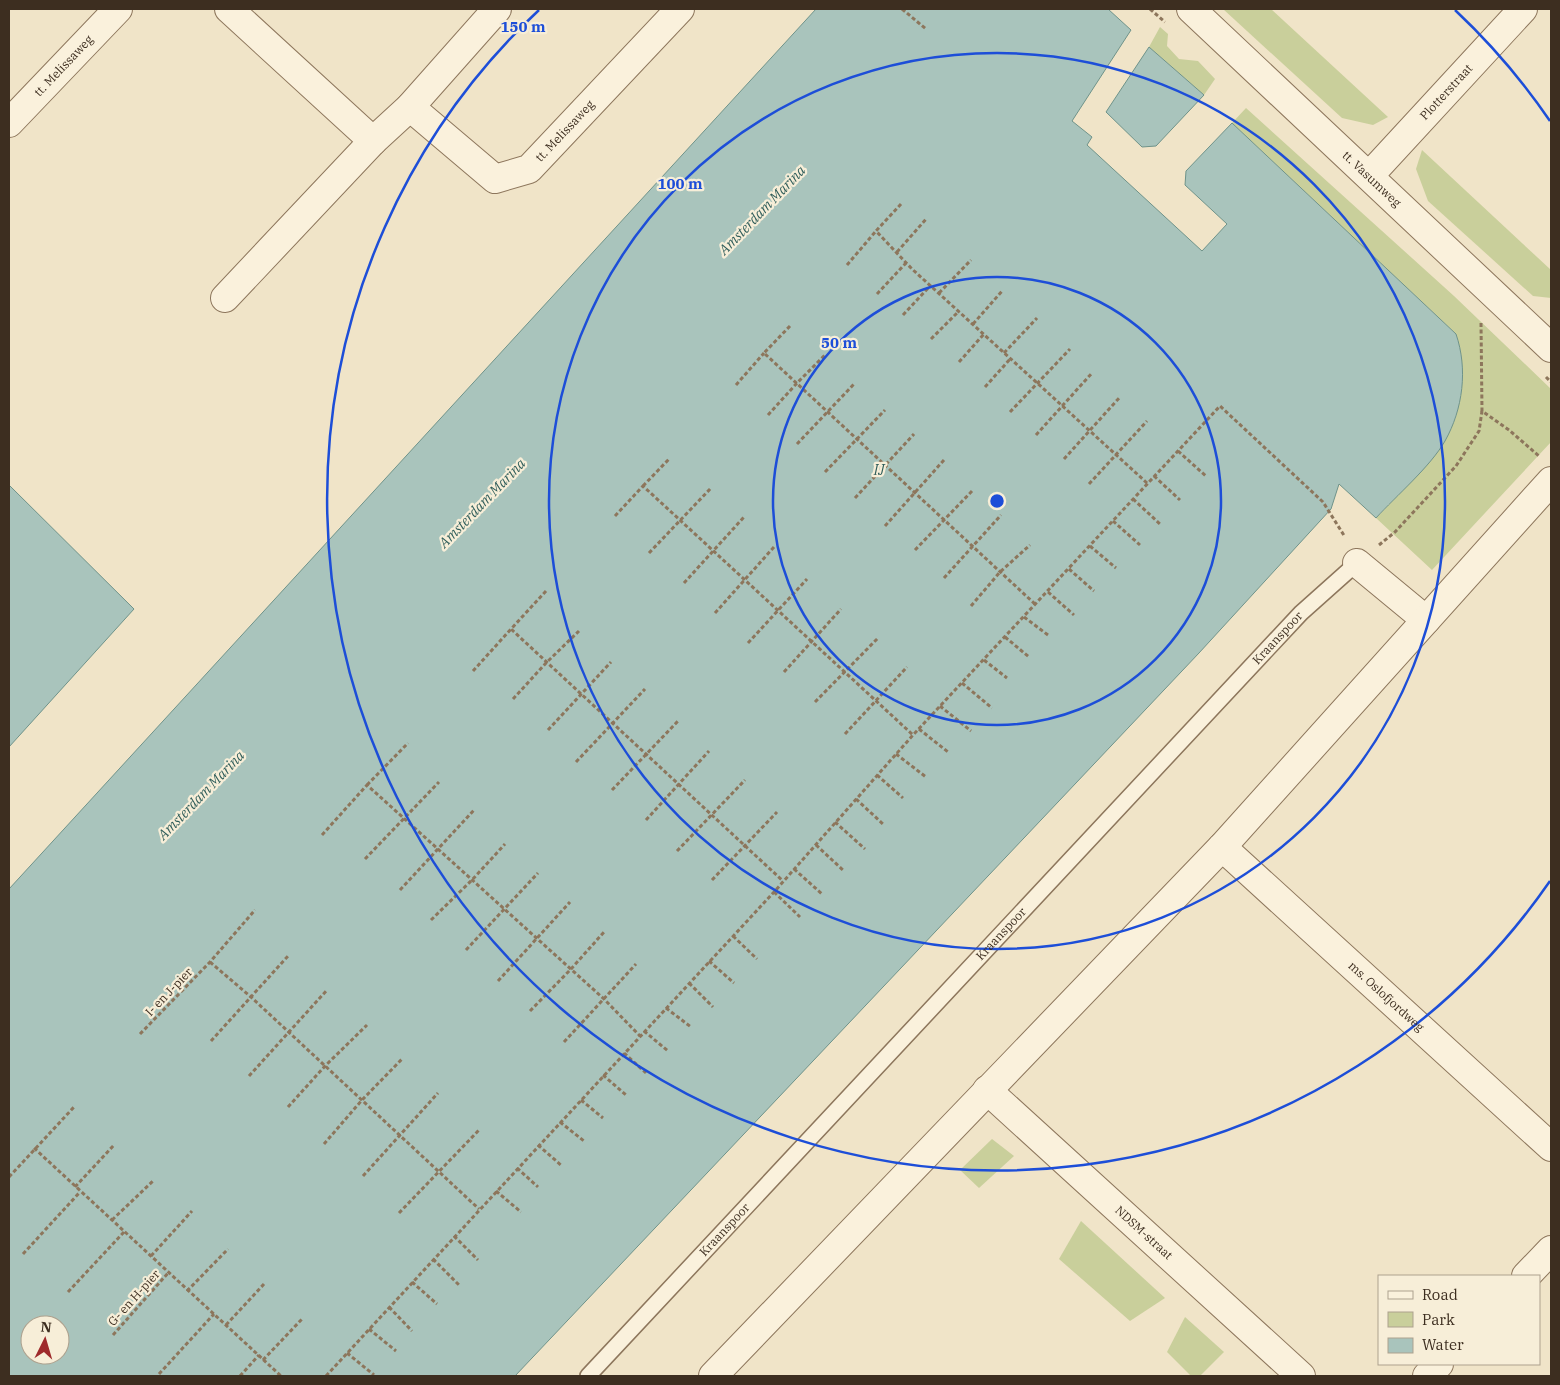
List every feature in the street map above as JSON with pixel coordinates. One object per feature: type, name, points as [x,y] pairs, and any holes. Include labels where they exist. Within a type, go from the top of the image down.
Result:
[{"type":"street","name":"tt. Melissaweg","points":[[9,123],[118,9]]},
{"type":"street","points":[[229,9],[373,141]]},
{"type":"street","points":[[225,298],[373,141],[410,107],[497,9]]},
{"type":"street","name":"tt. Melissaweg","points":[[410,107],[495,179],[529,169],[680,9]]},
{"type":"street","name":"tt. Vasumweg","points":[[1191,9],[1550,345]]},
{"type":"street","name":"Plotterstraat","points":[[1369,176],[1523,9]]},
{"type":"street","points":[[713,1376],[1222,847],[1426,620],[1546,470]]},
{"type":"street","points":[[1357,563],[1426,620]]},
{"type":"street","name":"ms. Oslofjordweg","points":[[1222,847],[1551,1147]]},
{"type":"street","name":"NDSM-straat","points":[[987,1090],[1301,1376]]},
{"type":"street","points":[[1527,1275],[1551,1250]]},
{"type":"street","points":[[1426,1376],[1438,1365]]},
{"type":"lane","name":"Kraanspoor","points":[[588,1376],[1301,613],[1357,563]]},
{"type":"path","points":[[902,9],[926,29]]},
{"type":"path","points":[[847,265],[901,204]]},
{"type":"path","points":[[897,252],[927,218]]},
{"type":"path","points":[[876,231],[906,263],[1148,483]]},
{"type":"path","points":[[938,292],[971,260]]},
{"type":"path","points":[[877,294],[906,263]]},
{"type":"path","points":[[903,316],[931,285]]},
{"type":"path","points":[[973,324],[1003,290]]},
{"type":"path","points":[[931,339],[959,311]]},
{"type":"path","points":[[1395,532],[1456,466],[1479,431],[1482,411],[1481,314]]},
{"type":"path","points":[[1004,353],[1038,318]]},
{"type":"path","points":[[736,385],[790,326]]},
{"type":"path","points":[[959,362],[984,334]]},
{"type":"path","points":[[1010,412],[1070,349]]},
{"type":"path","points":[[764,353],[1036,605]]},
{"type":"path","points":[[768,415],[825,355]]},
{"type":"path","points":[[985,387],[1011,358]]},
{"type":"path","points":[[1036,435],[1092,373]]},
{"type":"path","points":[[798,444],[854,384]]},
{"type":"path","points":[[1064,458],[1120,398]]},
{"type":"path","points":[[326,1376],[774,892],[913,735],[1220,406],[1323,502],[1341,528],[1357,563]]},
{"type":"path","points":[[825,472],[885,410]]},
{"type":"path","points":[[1482,411],[1509,430],[1546,470]]},
{"type":"path","points":[[1089,484],[1147,421]]},
{"type":"path","points":[[855,498],[914,434]]},
{"type":"path","points":[[1178,451],[1207,477]]},
{"type":"path","points":[[615,516],[670,458]]},
{"type":"path","points":[[885,526],[944,460]]},
{"type":"path","points":[[1154,476],[1180,500]]},
{"type":"path","points":[[643,486],[913,735]]},
{"type":"path","points":[[649,553],[711,488]]},
{"type":"path","points":[[915,550],[973,490]]},
{"type":"path","points":[[1133,499],[1160,524]]},
{"type":"path","points":[[684,583],[744,516]]},
{"type":"path","points":[[944,578],[1001,516]]},
{"type":"path","points":[[1113,521],[1140,545]]},
{"type":"path","points":[[971,606],[1000,572],[1030,544]]},
{"type":"path","points":[[1090,546],[1116,568]]},
{"type":"path","points":[[715,613],[774,547]]},
{"type":"path","points":[[1069,569],[1094,591]]},
{"type":"path","points":[[748,643],[807,578]]},
{"type":"path","points":[[473,671],[546,591]]},
{"type":"path","points":[[1048,592],[1074,615]]},
{"type":"path","points":[[784,672],[841,609]]},
{"type":"path","points":[[1024,617],[1048,635]]},
{"type":"path","points":[[511,629],[580,695],[783,881]]},
{"type":"path","points":[[514,699],[546,663],[579,631]]},
{"type":"path","points":[[1005,637],[1029,657]]},
{"type":"path","points":[[815,702],[878,638]]},
{"type":"path","points":[[984,660],[1007,678]]},
{"type":"path","points":[[548,730],[611,662]]},
{"type":"path","points":[[846,734],[907,667]]},
{"type":"path","points":[[962,683],[992,708]]},
{"type":"path","points":[[576,762],[645,689]]},
{"type":"path","points":[[940,706],[971,731]]},
{"type":"path","points":[[612,790],[678,721]]},
{"type":"path","points":[[919,729],[948,752]]},
{"type":"path","points":[[322,835],[408,743]]},
{"type":"path","points":[[646,820],[710,751]]},
{"type":"path","points":[[896,754],[926,777]]},
{"type":"path","points":[[877,775],[904,798]]},
{"type":"path","points":[[677,851],[745,780]]},
{"type":"path","points":[[365,859],[439,782]]},
{"type":"path","points":[[368,785],[604,999],[640,1036]]},
{"type":"path","points":[[856,799],[884,824]]},
{"type":"path","points":[[400,890],[474,810]]},
{"type":"path","points":[[712,880],[778,812]]},
{"type":"path","points":[[835,822],[865,848]]},
{"type":"path","points":[[432,920],[505,844]]},
{"type":"path","points":[[816,845],[844,871]]},
{"type":"path","points":[[794,869],[822,894]]},
{"type":"path","points":[[466,950],[538,873]]},
{"type":"path","points":[[774,892],[800,917]]},
{"type":"path","points":[[498,981],[570,902]]},
{"type":"path","name":"I- en J-pier","points":[[140,1034],[210,962],[255,910]]},
{"type":"path","points":[[530,1011],[604,932]]},
{"type":"path","points":[[733,936],[757,959]]},
{"type":"path","points":[[211,1041],[288,956]]},
{"type":"path","points":[[709,961],[734,983]]},
{"type":"path","points":[[210,962],[251,997],[479,1209]]},
{"type":"path","points":[[564,1042],[636,964]]},
{"type":"path","points":[[689,983],[713,1007]]},
{"type":"path","points":[[249,1076],[327,990]]},
{"type":"path","points":[[666,1008],[691,1027]]},
{"type":"path","points":[[288,1107],[324,1066],[367,1025]]},
{"type":"path","points":[[644,1031],[668,1051]]},
{"type":"path","points":[[624,1053],[646,1073]]},
{"type":"path","points":[[324,1144],[362,1100],[402,1060]]},
{"type":"path","points":[[604,1075],[626,1095]]},
{"type":"path","points":[[363,1176],[438,1093]]},
{"type":"path","points":[[580,1100],[603,1118]]},
{"type":"path","points":[[9,1177],[74,1107]]},
{"type":"path","points":[[560,1122],[584,1141]]},
{"type":"path","points":[[399,1213],[478,1130]]},
{"type":"path","points":[[75,1187],[114,1145]]},
{"type":"path","points":[[538,1145],[562,1166]]},
{"type":"path","name":"G- en H-pier","points":[[34,1148],[281,1376]]},
{"type":"path","points":[[517,1168],[538,1187]]},
{"type":"path","points":[[112,1220],[153,1181]]},
{"type":"path","points":[[496,1191],[522,1212]]},
{"type":"path","points":[[24,1254],[80,1192]]},
{"type":"path","name":"G- en H-pier","points":[[151,1256],[192,1211]]},
{"type":"path","points":[[68,1292],[124,1232]]},
{"type":"path","points":[[454,1236],[478,1260]]},
{"type":"path","points":[[188,1291],[228,1249]]},
{"type":"path","points":[[433,1259],[458,1285]]},
{"type":"path","name":"G- en H-pier","points":[[113,1334],[168,1273]]},
{"type":"path","points":[[412,1282],[437,1304]]},
{"type":"path","points":[[226,1326],[264,1284]]},
{"type":"path","points":[[389,1307],[412,1331]]},
{"type":"path","points":[[158,1374],[214,1314]]},
{"type":"path","points":[[263,1360],[302,1319]]},
{"type":"path","points":[[369,1329],[396,1351]]},
{"type":"path","points":[[347,1353],[374,1375]]},
{"type":"path","points":[[240,1376],[258,1355]]},
{"type":"green space","points":[[1223,9],[1271,9],[1388,117],[1373,125],[1342,118]]},
{"type":"green space","points":[[1160,27],[1168,34],[1167,46],[1179,59],[1198,61],[1215,79],[1204,95],[1149,47]]},
{"type":"green space","points":[[1246,108],[1454,296],[1551,389],[1551,442],[1432,570],[1376,518],[1425,466],[1444,442],[1456,417],[1456,334],[1232,123]]},
{"type":"green space","points":[[1422,150],[1551,270],[1551,298],[1533,296],[1428,201],[1416,169]]},
{"type":"green space","points":[[992,1139],[1014,1156],[979,1188],[960,1170]]},
{"type":"green space","points":[[1081,1221],[1165,1298],[1130,1321],[1059,1259]]},
{"type":"green space","points":[[1185,1317],[1224,1352],[1200,1376],[1191,1376],[1167,1352]]},
{"type":"water","name":"IJ","points":[[816,9],[1108,9],[1131,30],[1072,121],[1092,137],[1087,145],[1202,251],[1227,224],[1185,185],[1186,171],[1232,123],[1456,334],[1460,347],[1463,375],[1460,402],[1445,441],[1422,471],[1376,518],[1339,484],[1331,509],[1199,653],[515,1376],[9,1376],[9,889]]},
{"type":"water","points":[[1149,47],[1204,95],[1156,146],[1142,147],[1106,112]]},
{"type":"water","points":[[9,485],[134,609],[9,747]]},
{"type":"water label","name":"Amsterdam Marina","points":[[762,210]]},
{"type":"water label","name":"Amsterdam Marina","points":[[482,503]]},
{"type":"water label","name":"Amsterdam Marina","points":[[201,795]]}]
